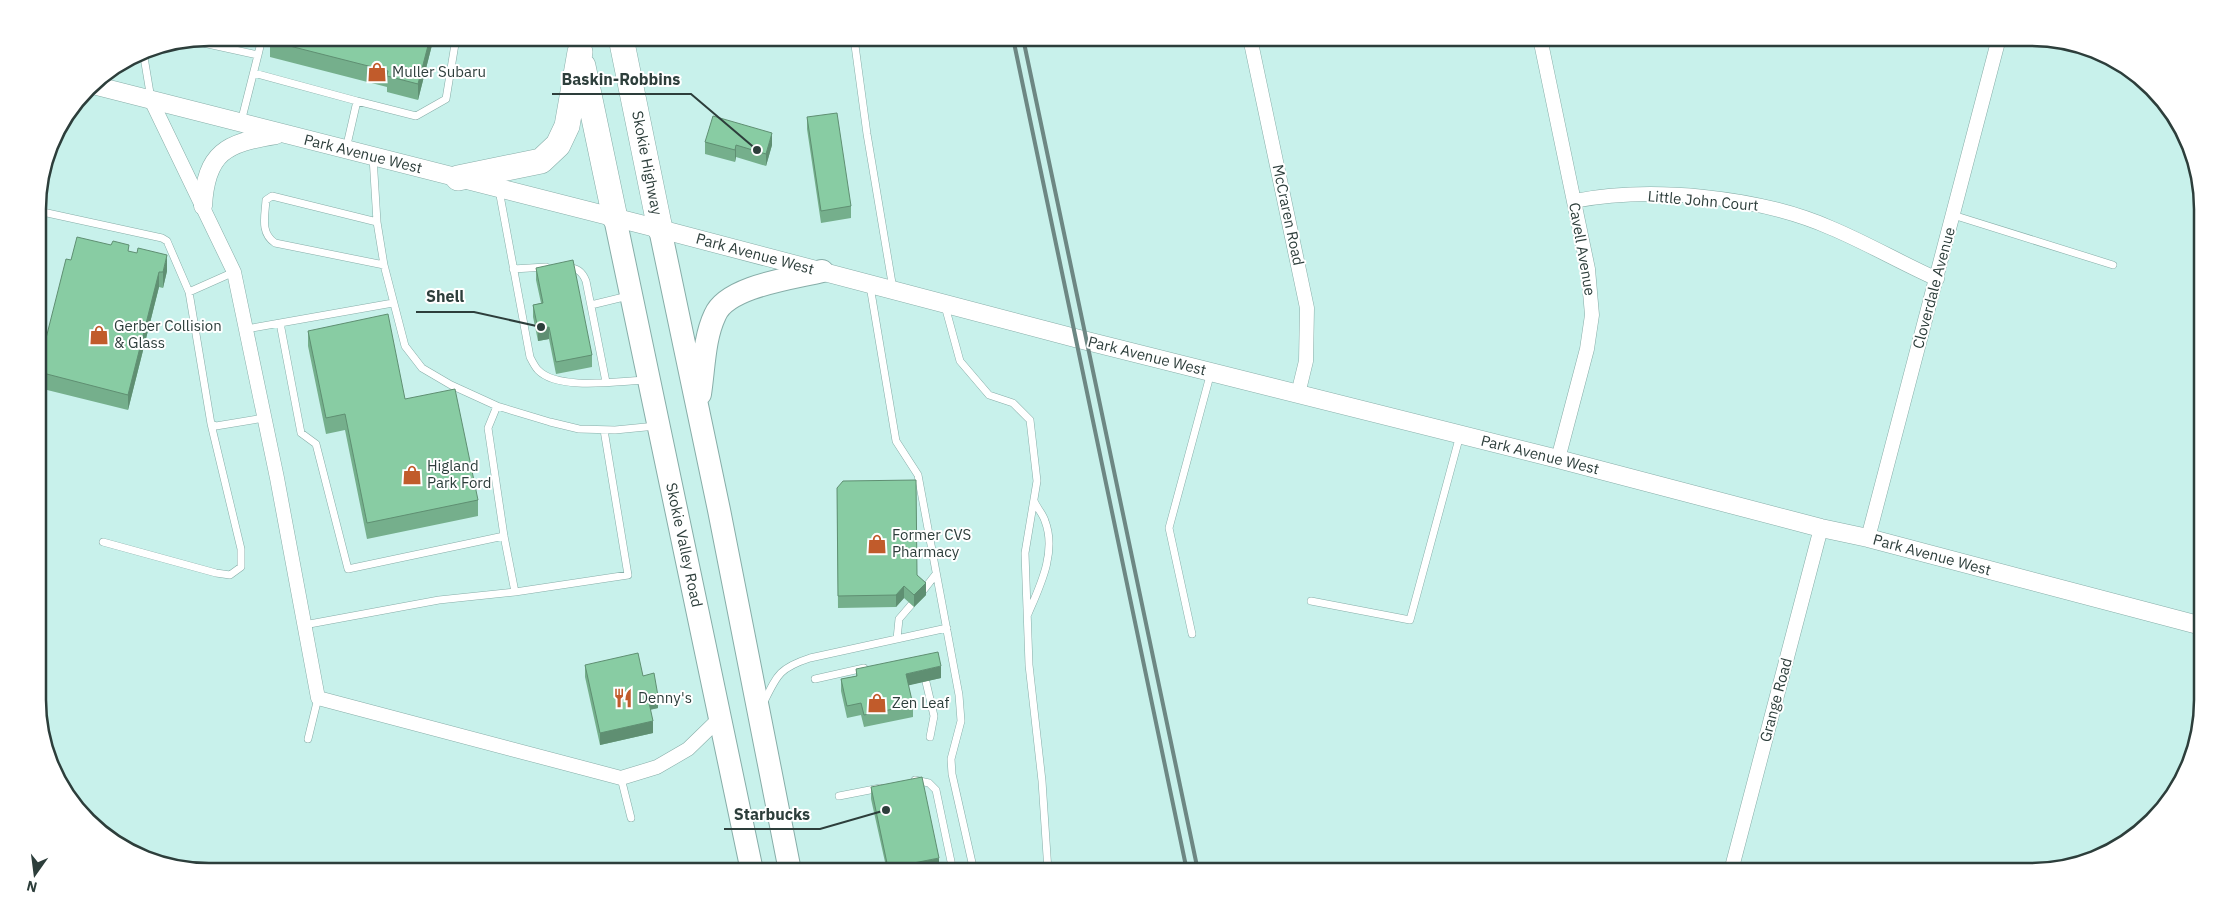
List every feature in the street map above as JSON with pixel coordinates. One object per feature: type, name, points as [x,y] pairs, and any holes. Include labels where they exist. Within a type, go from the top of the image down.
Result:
[{"type":"highway","points":[[458,178],[541,161],[558,145],[567,126],[578,46]]},
{"type":"highway","points":[[578,46],[615,218]]},
{"type":"highway","name":"Skokie Highway","points":[[623,46],[660,229]]},
{"type":"highway","name":"Skokie Valley Road","points":[[615,218],[750,863]]},
{"type":"highway","points":[[660,229],[788,863]]},
{"type":"highway","points":[[698,410],[708,341],[715,314],[726,301],[740,292],[822,271]]},
{"type":"street","name":"McCraren Road","points":[[1252,46],[1307,308],[1306,361],[1298,394]]},
{"type":"street","name":"Cavell Avenue","points":[[1542,46],[1588,269],[1592,315],[1586,349],[1558,459]]},
{"type":"street","name":"Cloverdale Avenue","points":[[1868,538],[1997,46]]},
{"type":"street","name":"Park Avenue West","points":[[102,87],[660,229],[1211,372],[1558,459],[1821,528],[1868,538],[2194,624]]},
{"type":"street","points":[[151,100],[234,272],[318,698],[621,778],[657,767],[688,749],[720,718]]},
{"type":"street","points":[[203,206],[207,174],[213,161],[226,148],[251,139],[284,133]]},
{"type":"street","name":"Little John Court","points":[[1574,201],[1592,197],[1660,194],[1737,201],[1763,206],[1831,228],[1937,279]]},
{"type":"street","name":"Grange Road","points":[[1733,862],[1821,528]]},
{"type":"lane","points":[[217,46],[258,55]]},
{"type":"lane","points":[[241,122],[260,46]]},
{"type":"lane","points":[[254,73],[416,116],[446,99],[455,46]]},
{"type":"lane","points":[[855,46],[870,154],[893,290]]},
{"type":"lane","points":[[144,60],[151,100]]},
{"type":"lane","points":[[345,149],[357,101]]},
{"type":"lane","points":[[373,156],[377,222],[384,265],[405,346],[422,368],[450,385],[497,406],[569,426],[604,430],[659,426]]},
{"type":"lane","points":[[498,188],[530,357],[538,371],[550,378],[567,382],[649,380]]},
{"type":"lane","points":[[377,222],[272,196],[266,200],[264,225],[268,239],[275,243],[384,265]]},
{"type":"lane","points":[[47,213],[162,238],[167,241],[189,292],[211,424],[241,549],[241,567],[230,575],[216,573],[103,542]]},
{"type":"lane","points":[[1953,215],[2113,265]]},
{"type":"lane","points":[[560,266],[574,268],[582,273],[586,281],[606,382]]},
{"type":"lane","points":[[513,269],[551,267]]},
{"type":"lane","points":[[189,292],[234,272]]},
{"type":"lane","points":[[869,284],[896,441],[918,475],[959,695],[961,721],[951,759],[952,774],[972,863]]},
{"type":"lane","points":[[591,305],[631,295]]},
{"type":"lane","points":[[246,329],[393,303]]},
{"type":"lane","points":[[944,303],[960,362],[989,395],[1013,403],[1030,420],[1037,481],[1025,553],[1027,617],[1029,665],[1042,780],[1047,863]]},
{"type":"lane","points":[[280,323],[301,433],[316,444],[348,568],[504,536]]},
{"type":"lane","points":[[1192,634],[1170,528],[1211,372]]},
{"type":"lane","points":[[497,406],[488,428],[504,536],[515,592]]},
{"type":"lane","points":[[211,424],[216,426],[264,418]]},
{"type":"lane","points":[[304,625],[439,600],[515,592],[628,575],[604,430]]},
{"type":"lane","points":[[1311,601],[1410,620],[1460,435]]},
{"type":"lane","points":[[1027,617],[1040,585],[1050,547],[1045,521],[1034,501]]},
{"type":"lane","points":[[922,592],[936,574]]},
{"type":"lane","points":[[896,638],[899,619],[911,604]]},
{"type":"lane","points":[[759,713],[777,675],[791,664],[896,638],[947,628]]},
{"type":"lane","points":[[815,679],[872,667]]},
{"type":"lane","points":[[926,682],[934,716],[930,737]]},
{"type":"lane","points":[[308,739],[318,698]]},
{"type":"lane","points":[[621,778],[631,818]]},
{"type":"lane","points":[[906,782],[916,780],[929,784],[936,790],[950,863]]},
{"type":"lane","points":[[839,796],[887,786]]},
{"type":"building","points":[[290,46],[428,46],[418,84],[387,76],[388,71]]},
{"type":"building","points":[[837,113],[851,206],[821,211],[807,117]]},
{"type":"building","points":[[713,116],[772,133],[766,154],[736,145],[735,150],[705,142]]},
{"type":"building","name":"Gerber Collision & Glass","points":[[77,237],[111,245],[113,241],[129,245],[128,251],[137,253],[138,248],[167,255],[163,272],[159,272],[128,395],[47,374],[47,335],[66,259],[71,260]]},
{"type":"building","points":[[573,260],[592,355],[556,362],[549,327],[538,329],[533,305],[543,303],[536,268]]},
{"type":"building","name":"Higland Park Ford","points":[[388,314],[405,399],[455,389],[478,500],[367,523],[345,414],[326,418],[308,331]]},
{"type":"building","name":"Former CVS Pharmacy","points":[[916,480],[917,575],[926,583],[914,595],[904,586],[896,595],[838,596],[837,488],[843,481]]},
{"type":"building","name":"Zen Leaf","points":[[938,652],[941,666],[906,674],[913,705],[864,715],[861,703],[847,706],[841,679],[857,676],[856,669]]},
{"type":"building","name":"Denny's","points":[[638,653],[643,676],[654,673],[658,696],[648,698],[653,721],[600,733],[585,665]]},
{"type":"building","points":[[922,777],[939,858],[915,863],[887,863],[871,787]]},
{"type":"railway","points":[[1015,46],[1185,862]]},
{"type":"railway","points":[[1025,46],[1196,862]]},
{"type":"place","name":"Muller Subaru","points":[[377,72]]},
{"type":"place","name":"Baskin-Robbins","points":[[757,150]]},
{"type":"place","name":"Shell","points":[[541,327]]},
{"type":"place","name":"Gerber Collision & Glass","points":[[99,335]]},
{"type":"place","name":"Higland Park Ford","points":[[412,475]]},
{"type":"place","name":"Former CVS Pharmacy","points":[[877,544]]},
{"type":"place","name":"Denny's","points":[[623,698]]},
{"type":"place","name":"Zen Leaf","points":[[877,703]]},
{"type":"place","name":"Starbucks","points":[[886,810]]}]
